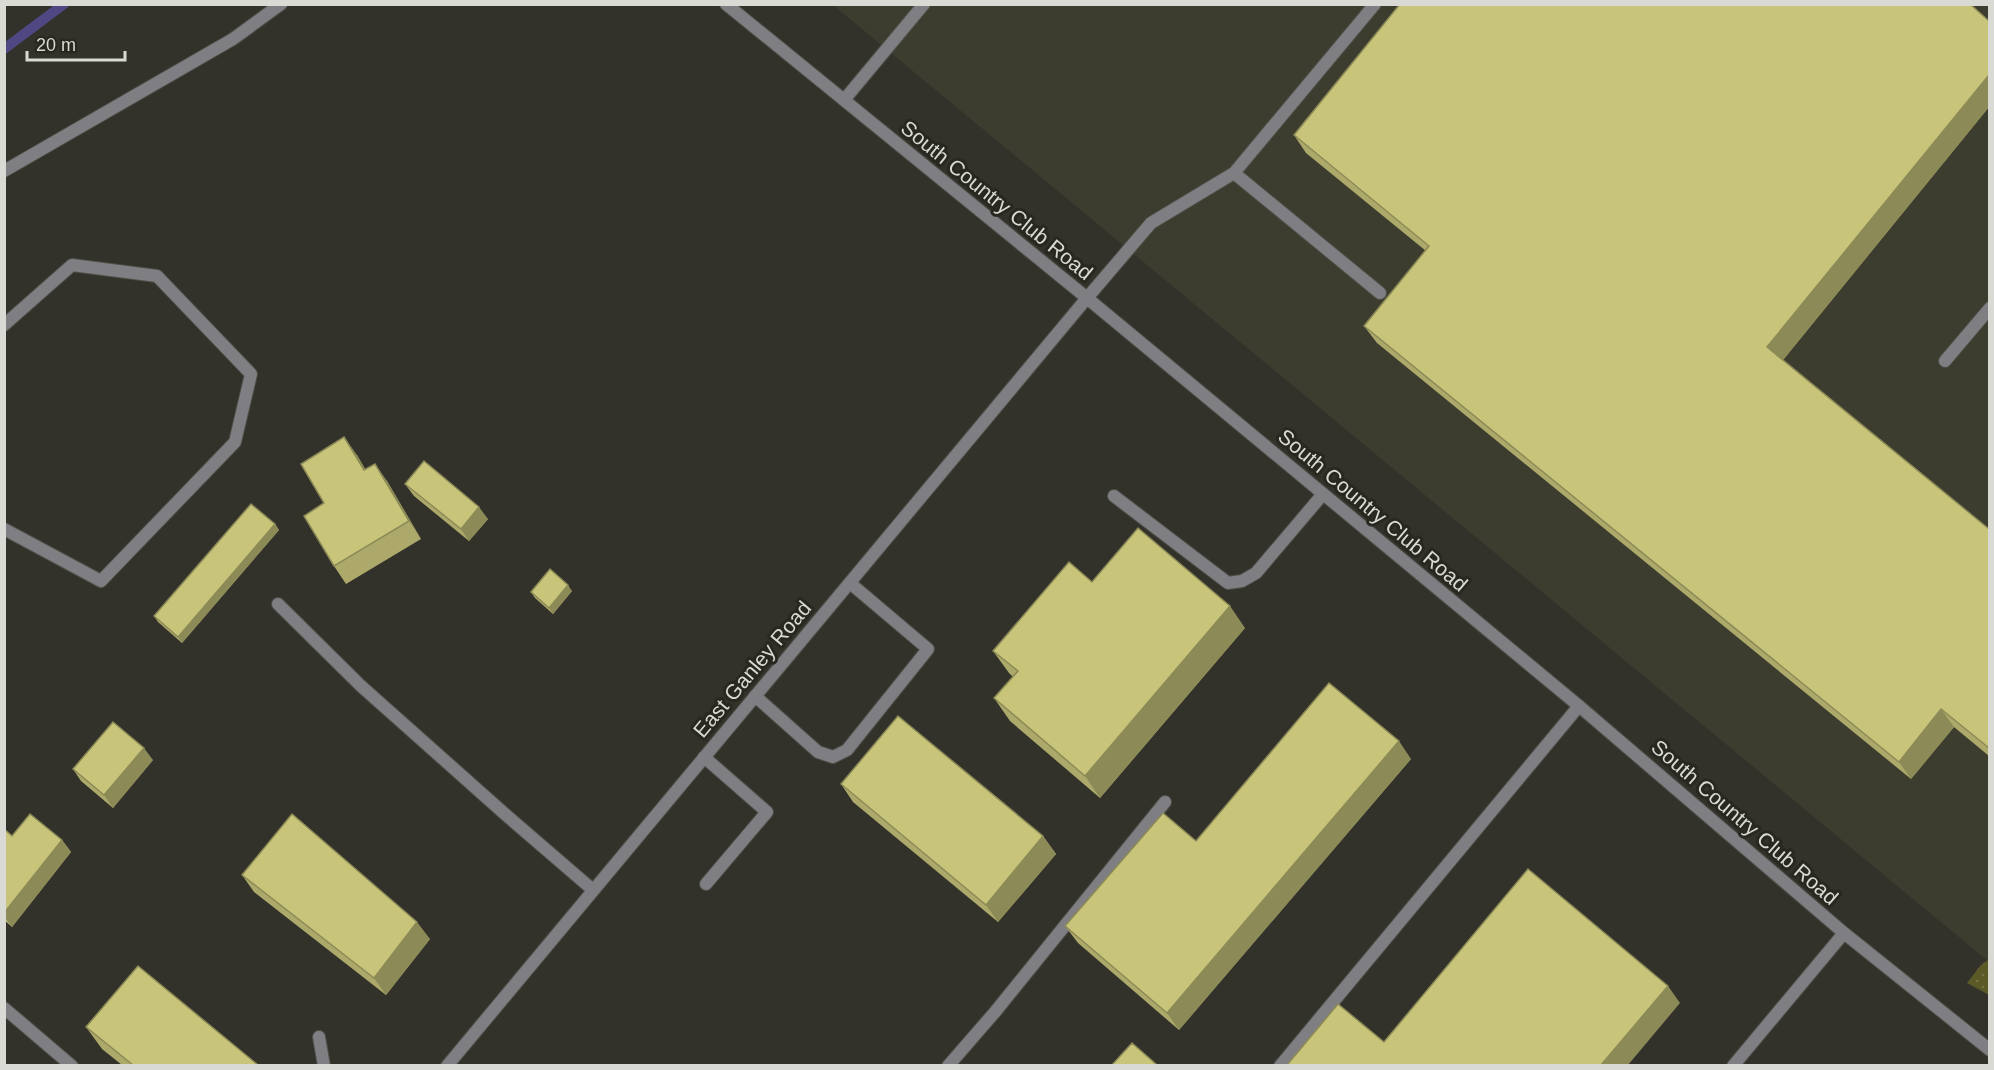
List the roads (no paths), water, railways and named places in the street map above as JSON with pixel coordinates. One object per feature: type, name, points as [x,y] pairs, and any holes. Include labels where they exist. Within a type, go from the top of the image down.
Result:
[{"type":"street","points":[[4,171],[233,39],[281,4]]},
{"type":"street","name":"South Country Club Road","points":[[726,4],[1087,298],[1579,706],[1844,933],[1989,1050]]},
{"type":"street","points":[[844,100],[924,4]]},
{"type":"street","name":"East Ganley Road","points":[[447,1065],[1151,223],[1234,173],[1375,4]]},
{"type":"street","points":[[1234,173],[1380,293]]},
{"type":"street","points":[[4,325],[72,265],[157,276],[251,374],[235,442],[101,581],[4,529]]},
{"type":"street","points":[[1945,361],[1989,308]]},
{"type":"street","points":[[1114,496],[1228,584],[1242,581],[1256,573],[1323,494]]},
{"type":"street","points":[[755,696],[818,752],[833,756],[847,750],[928,649],[849,582]]},
{"type":"street","points":[[278,604],[361,686],[593,890]]},
{"type":"street","points":[[1280,1065],[1579,706]]},
{"type":"street","points":[[704,757],[767,812],[706,884]]},
{"type":"street","points":[[948,1065],[995,1012],[1165,802]]},
{"type":"street","points":[[1733,1065],[1844,933]]},
{"type":"street","points":[[4,1008],[72,1065]]},
{"type":"street","points":[[319,1037],[324,1065]]},
{"type":"waterway","points":[[4,49],[64,4]]}]
